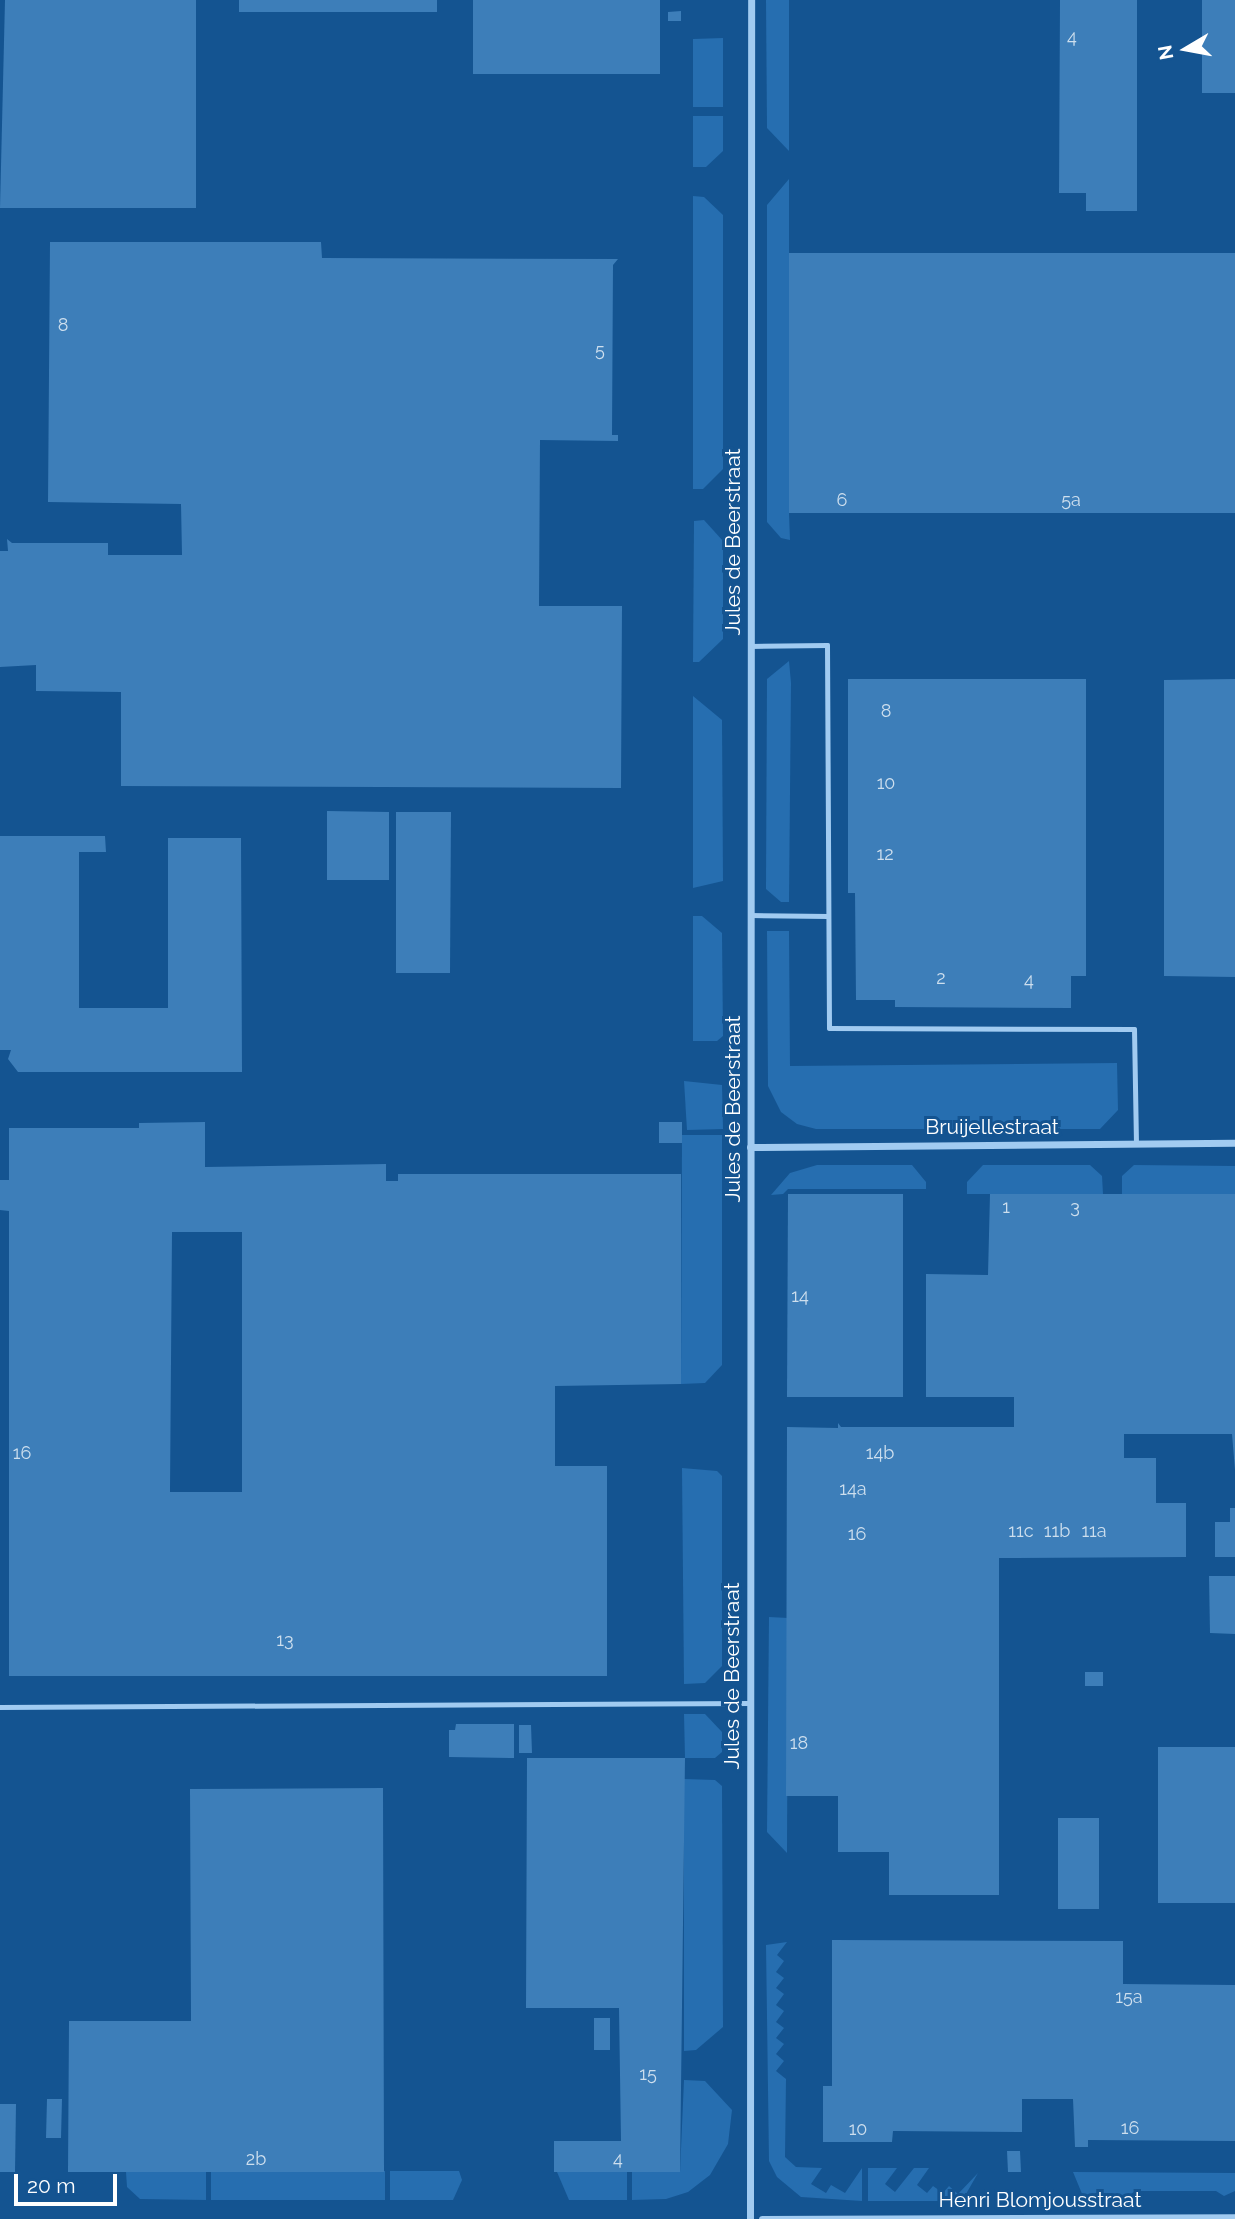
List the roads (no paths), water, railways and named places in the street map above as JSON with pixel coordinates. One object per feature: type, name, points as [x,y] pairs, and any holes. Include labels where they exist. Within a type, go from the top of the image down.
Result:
[{"type":"street","name":"Jules de Beerstraat","points":[[750,2219],[751,0]]},
{"type":"street","name":"Bruijellestraat","points":[[750,1147],[1235,1143]]},
{"type":"street","name":"Henri Blomjousstraat","points":[[762,2219],[1235,2217]]},
{"type":"lane","points":[[750,646],[827,645],[829,1028],[1134,1029],[1136,1144]]},
{"type":"lane","points":[[750,915],[828,916]]},
{"type":"lane","points":[[0,1707],[750,1703]]}]
